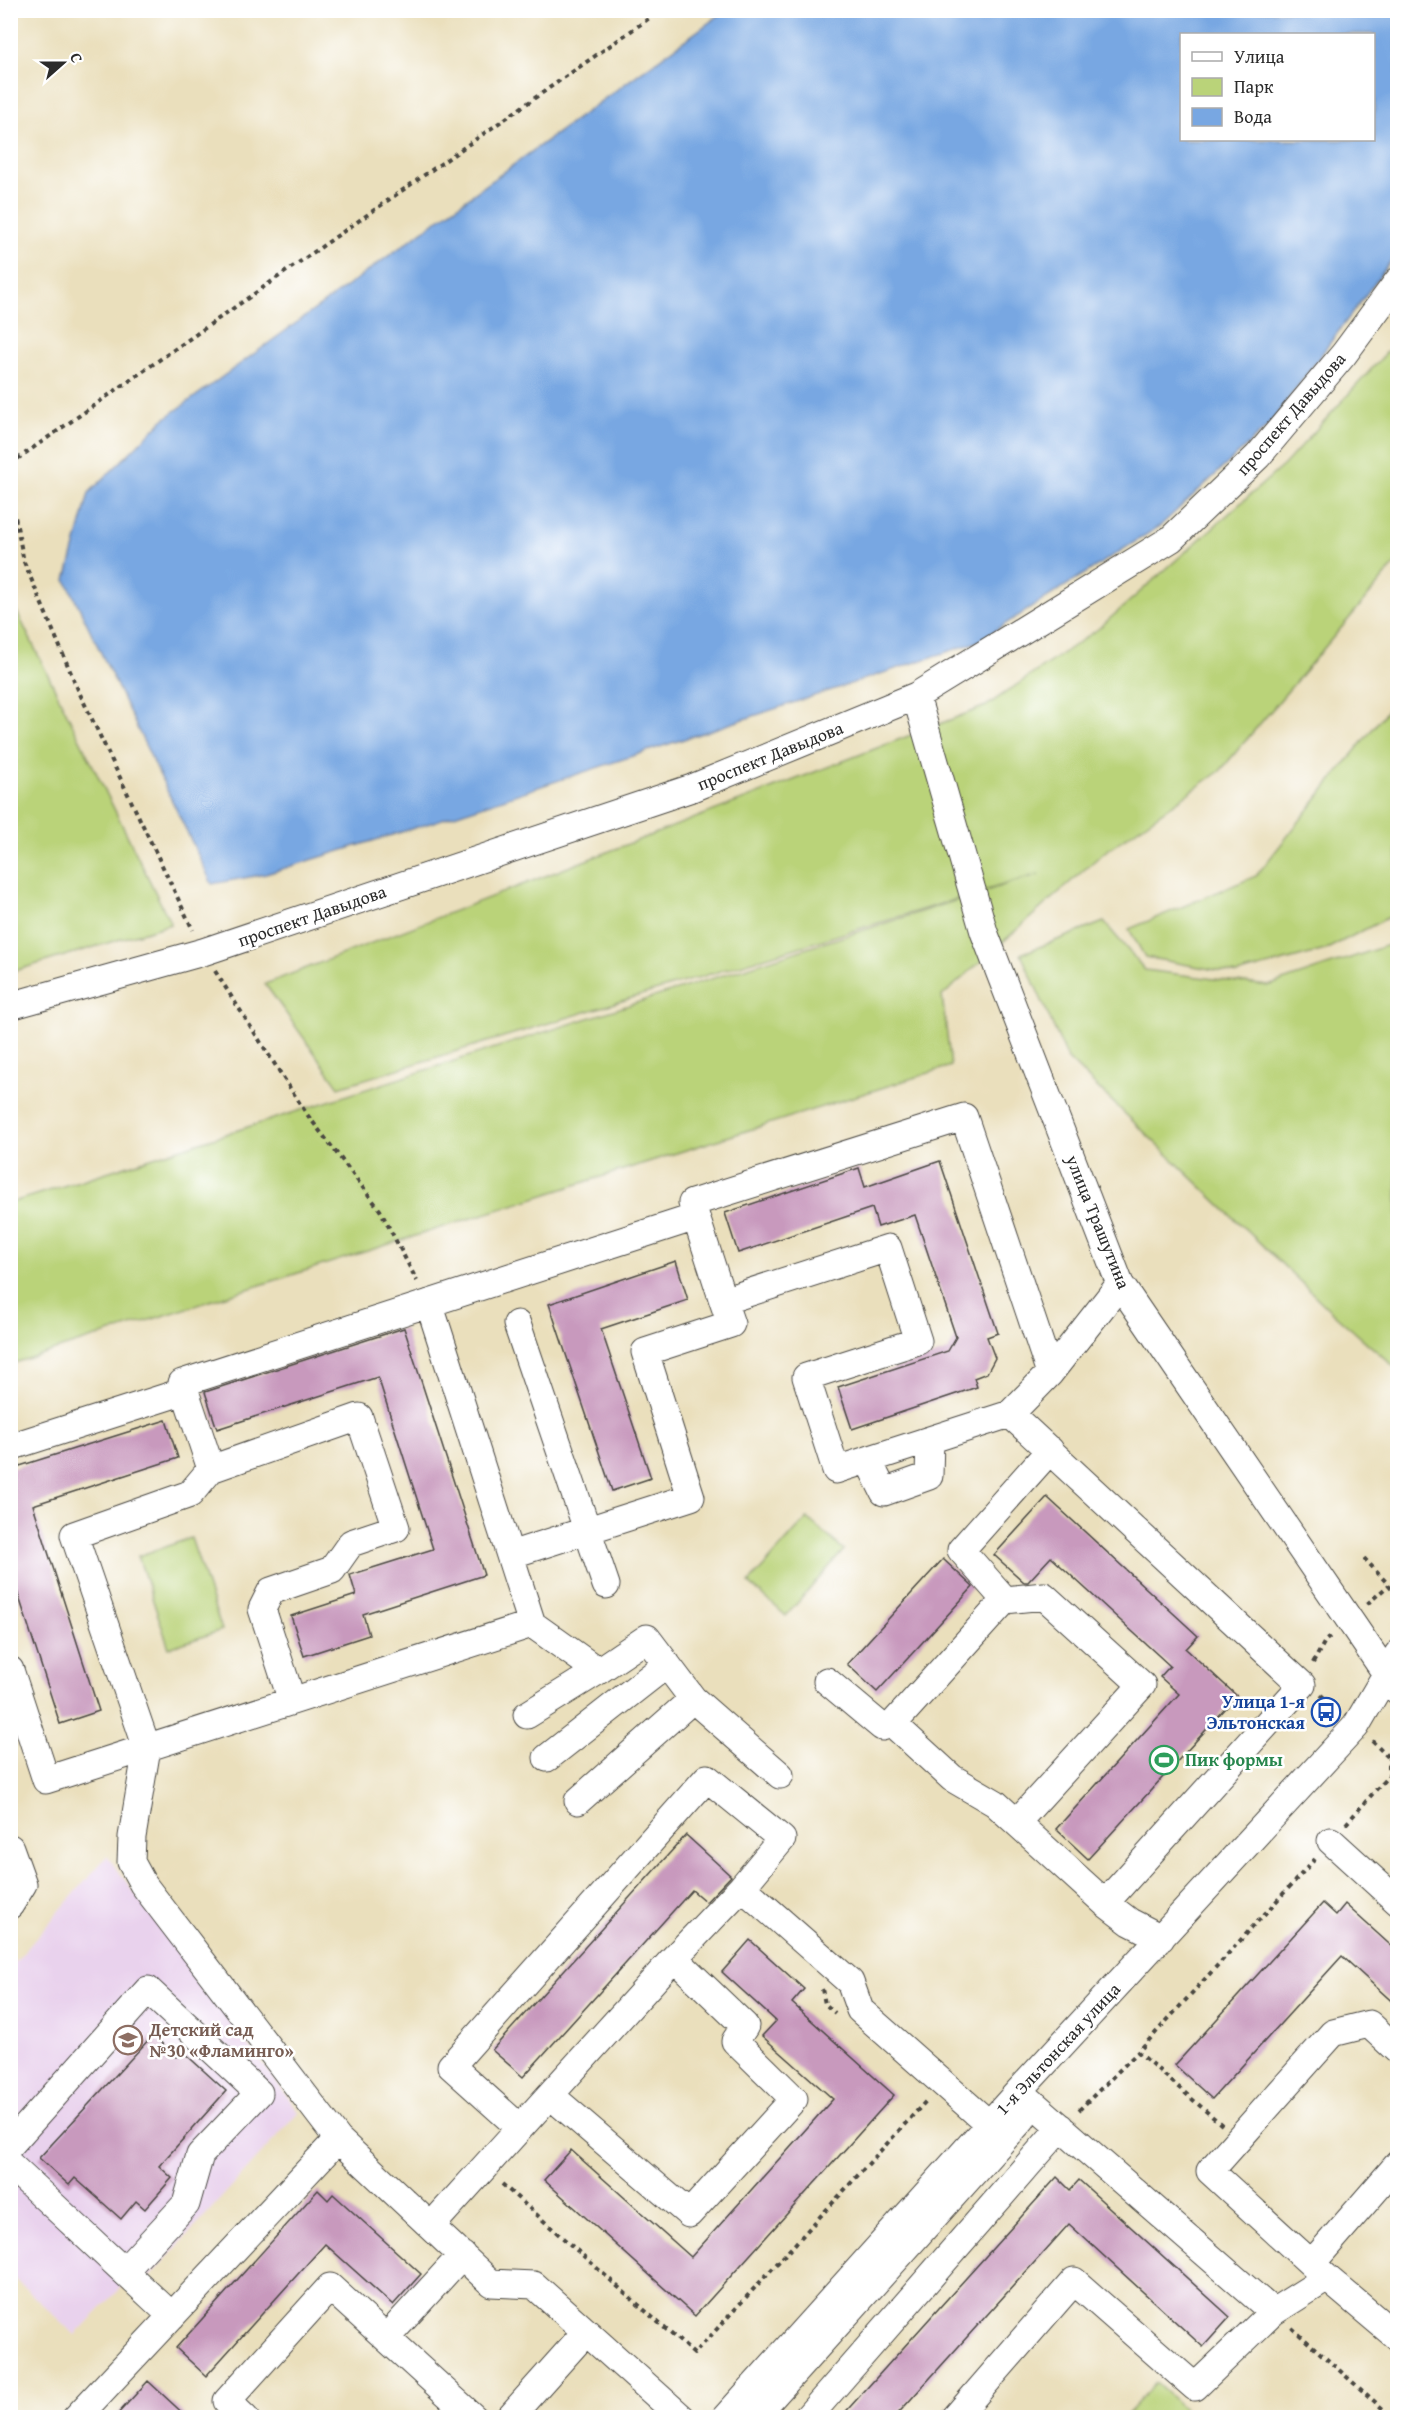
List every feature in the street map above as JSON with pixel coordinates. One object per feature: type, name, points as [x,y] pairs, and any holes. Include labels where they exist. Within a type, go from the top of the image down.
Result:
[{"type":"street","name":"проспект Давыдова","points":[[10,1006],[203,952],[692,788],[916,696],[1171,539],[1258,456],[1344,354],[1398,281]]},
{"type":"street","name":"улица Трашутина","points":[[916,696],[984,932],[1120,1284],[1348,1620],[1394,1674]]},
{"type":"street","points":[[510,1556],[691,1497],[645,1352],[731,1324],[692,1203],[964,1117],[1050,1373]]},
{"type":"street","points":[[211,1469],[182,1383],[696,1217]]},
{"type":"street","points":[[723,1301],[888,1248],[918,1341],[806,1377],[836,1470],[1010,1414],[1050,1373],[1120,1284]]},
{"type":"street","points":[[429,1303],[532,1624],[598,1671]]},
{"type":"street","points":[[517,1324],[606,1585]]},
{"type":"street","points":[[10,1448],[184,1392]]},
{"type":"street","points":[[1010,1414],[1302,1685],[1106,1903]]},
{"type":"street","points":[[292,1701],[262,1609],[271,1591],[332,1570],[351,1543],[396,1528],[358,1417],[211,1469],[190,1494],[74,1535],[147,1748],[132,1837],[131,1862],[143,1884],[338,2139],[491,2283],[534,2285],[682,2418]]},
{"type":"street","points":[[1005,1600],[961,1550],[1050,1450]]},
{"type":"street","points":[[827,1681],[882,1727],[893,1724],[1005,1600],[1044,1596],[1142,1685],[1017,1822]]},
{"type":"street","points":[[10,1670],[46,1780],[532,1624]]},
{"type":"street","points":[[527,1715],[647,1638],[693,1699],[780,1775]]},
{"type":"street","points":[[547,1758],[667,1664]]},
{"type":"street","name":"1-я Эльтонская улица","points":[[725,2418],[1019,2091],[1356,1726],[1394,1674]]},
{"type":"street","points":[[578,1801],[693,1699]]},
{"type":"street","points":[[893,1724],[952,1778],[995,1803],[1106,1903],[1130,1922],[1161,1938]]},
{"type":"street","points":[[432,2225],[550,2095],[674,1958],[742,1887],[782,1839],[707,1778],[451,2066],[520,2128]]},
{"type":"street","points":[[1331,1841],[1398,1902]]},
{"type":"street","points":[[10,1848],[23,1884],[10,1905]]},
{"type":"street","points":[[742,1887],[850,1982],[860,2010],[989,2124]]},
{"type":"street","points":[[550,2095],[689,2214],[794,2099],[735,2041],[745,2026],[674,1958]]},
{"type":"street","points":[[10,2145],[148,1990],[259,2093],[200,2155],[186,2204],[124,2271]]},
{"type":"street","points":[[1398,2050],[1369,2024],[1333,2032],[1210,2171],[1398,2338]]},
{"type":"street","points":[[1019,2091],[1273,2312]]},
{"type":"street","points":[[753,2418],[1022,2119]]},
{"type":"street","points":[[807,2418],[1061,2127]]},
{"type":"street","points":[[76,2418],[338,2139]]},
{"type":"street","points":[[955,2418],[1074,2281],[1195,2387],[1273,2312],[1320,2271],[1398,2164]]},
{"type":"street","points":[[10,2165],[172,2316]]},
{"type":"street","points":[[386,2338],[462,2255]]},
{"type":"street","points":[[245,2418],[227,2401],[330,2287],[474,2418]]},
{"type":"street","points":[[509,2418],[586,2332]]},
{"type":"path","points":[[10,464],[661,10]]},
{"type":"path","points":[[10,491],[24,562],[79,692],[203,952],[306,1113],[380,1210],[429,1303]]},
{"type":"path","points":[[1364,1558],[1398,1595]]},
{"type":"path","points":[[1061,2127],[1138,2052],[1389,1775],[1389,1758],[1324,1697],[1302,1685],[1325,1641],[1389,1585]]},
{"type":"path","points":[[1389,1758],[1398,1756]]},
{"type":"path","points":[[1389,1775],[1398,1785]]},
{"type":"path","points":[[1138,2052],[1238,2140]]},
{"type":"path","points":[[1273,2312],[1393,2418]]},
{"type":"shaded area","name":"Детский сад №30 «Фламинго»","points":[[107,1856],[299,2112],[135,2293],[124,2285],[75,2335],[11,2275],[11,1967]]},
{"type":"green space","points":[[1397,341],[1397,562],[1220,771],[1102,854],[942,996],[951,1066],[11,1364],[10,1203],[1039,874],[339,1087],[265,984],[986,706],[1098,629],[1284,465]]},
{"type":"green space","points":[[11,600],[171,924],[10,972]]},
{"type":"green space","points":[[1397,698],[1397,913],[1325,950],[1237,974],[1145,957],[1129,929],[1256,876]]},
{"type":"green space","points":[[1104,922],[1145,970],[1268,986],[1397,942],[1397,1369],[1334,1314],[1068,1059],[1021,954]]},
{"type":"green space","points":[[807,1518],[844,1550],[786,1616],[749,1583]]},
{"type":"green space","points":[[191,1538],[222,1630],[169,1648],[138,1556]]},
{"type":"green space","points":[[1156,2383],[1192,2416],[1124,2417]]},
{"type":"water","points":[[725,11],[1397,11],[1397,253],[1268,426],[1160,526],[977,642],[424,825],[266,874],[212,884],[66,580],[89,493],[163,420]]},
{"type":"building","points":[[940,1161],[998,1333],[987,1337],[995,1358],[987,1373],[974,1378],[977,1387],[852,1429],[838,1387],[948,1351],[956,1337],[915,1215],[878,1227],[872,1208],[738,1253],[725,1213],[859,1168],[865,1187]]},
{"type":"building","points":[[676,1261],[688,1300],[601,1329],[651,1478],[612,1491],[549,1304]]},
{"type":"building","points":[[404,1328],[484,1575],[363,1614],[369,1635],[304,1656],[291,1616],[356,1595],[350,1575],[433,1549],[378,1377],[217,1429],[205,1392]]},
{"type":"building","points":[[166,1420],[178,1458],[33,1505],[99,1711],[60,1724],[10,1569],[10,1469]]},
{"type":"building","points":[[1047,1497],[1198,1636],[1186,1649],[1237,1696],[1088,1859],[1056,1829],[1179,1694],[1160,1677],[1170,1666],[1051,1557],[1028,1582],[1024,1582],[994,1555]]},
{"type":"building","points":[[943,1559],[973,1587],[877,1692],[847,1664]]},
{"type":"building","points":[[686,1835],[731,1876],[706,1902],[692,1890],[523,2077],[492,2050]]},
{"type":"building","points":[[1323,1903],[1336,1915],[1345,1904],[1398,1952],[1398,2007],[1342,1956],[1212,2099],[1175,2065]]},
{"type":"building","points":[[750,1940],[804,1989],[792,2003],[894,2095],[695,2316],[544,2180],[571,2150],[691,2257],[833,2099],[762,2036],[776,2021],[722,1972]]},
{"type":"building","points":[[153,2035],[176,2057],[182,2051],[226,2091],[159,2166],[172,2178],[145,2209],[136,2201],[121,2219],[75,2178],[69,2185],[39,2158]]},
{"type":"building","points":[[1057,2177],[1070,2190],[1079,2180],[1230,2317],[1203,2347],[1069,2224],[894,2418],[840,2418]]},
{"type":"building","points":[[318,2190],[328,2200],[333,2194],[421,2274],[393,2305],[325,2244],[206,2376],[176,2348]]},
{"type":"building","points":[[148,2381],[188,2418],[114,2418]]},
{"type":"place","name":"Улица 1-я Эльтонская","points":[[1326,1712]]},
{"type":"place","name":"Пик формы","points":[[1164,1760]]},
{"type":"place","name":"Детский сад №30 «Фламинго»","points":[[128,2040]]}]
